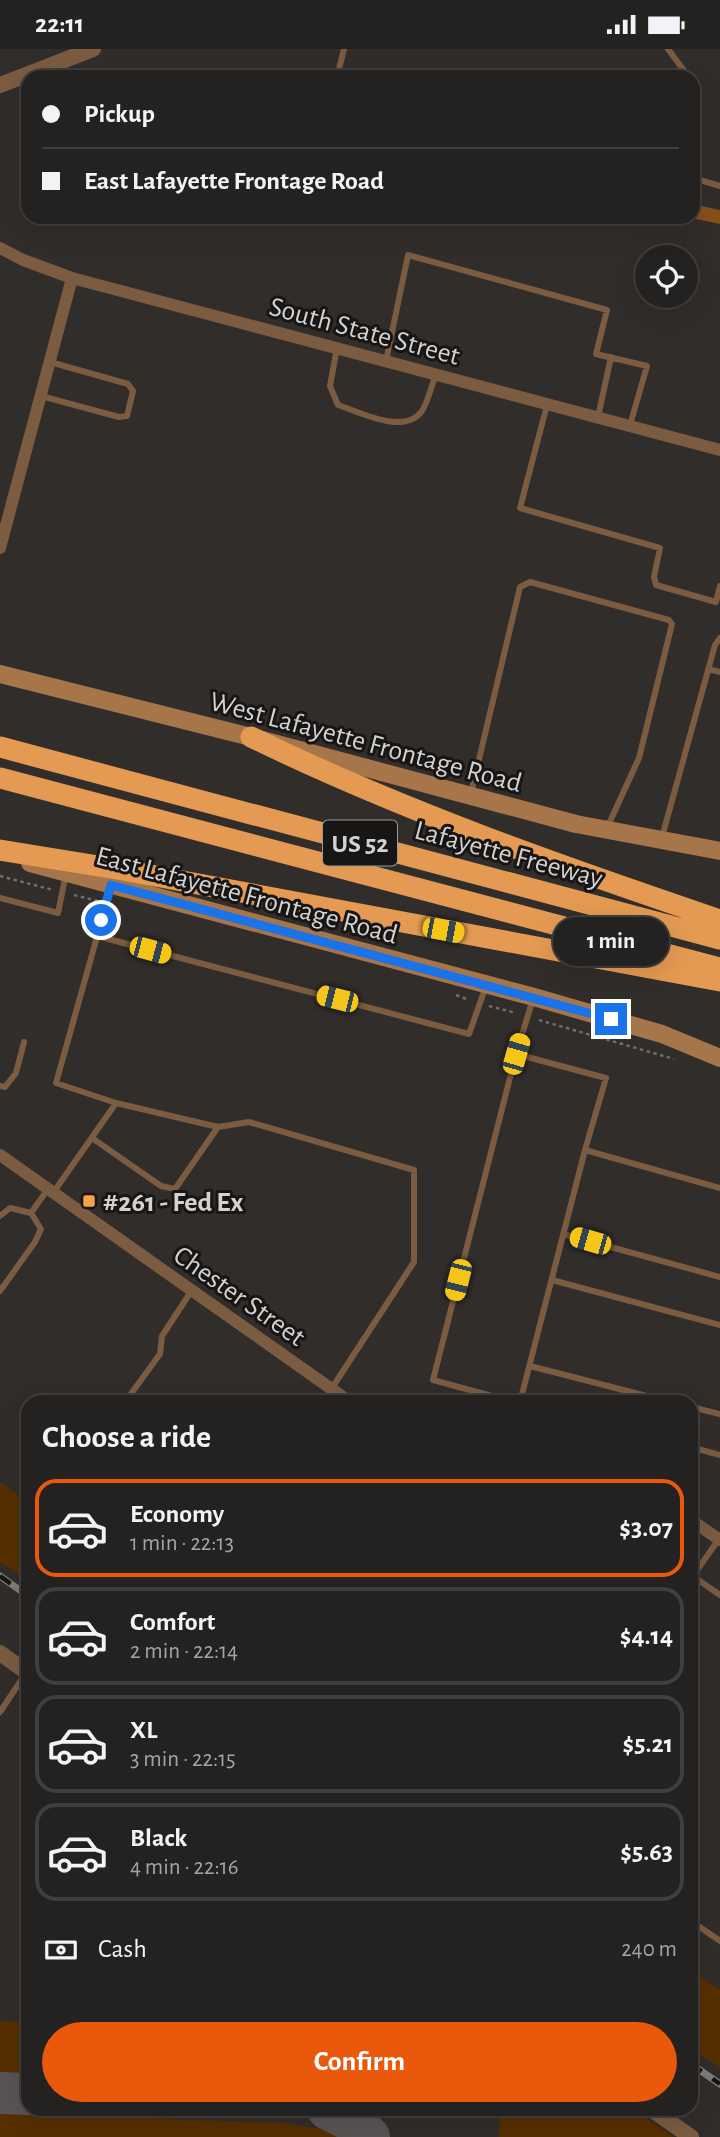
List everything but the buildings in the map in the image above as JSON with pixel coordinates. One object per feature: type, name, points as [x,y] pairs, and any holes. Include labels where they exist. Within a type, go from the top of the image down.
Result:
[{"type":"highway","points":[[251,737],[339,779],[499,844],[720,920]]},
{"type":"highway","name":"Lafayette Freeway","points":[[0,747],[720,939]]},
{"type":"highway","name":"Lafayette Freeway","points":[[0,778],[720,968]]},
{"type":"highway","points":[[0,853],[114,877],[720,981]]},
{"type":"main road","name":"West Lafayette Frontage Road","points":[[0,674],[606,830],[720,851]]},
{"type":"main road","name":"East Lafayette Frontage Road","points":[[0,853],[66,873],[114,877],[534,997],[662,1034],[720,1059]]},
{"type":"street","points":[[39,70],[93,49]]},
{"type":"street","points":[[0,85],[21,77]]},
{"type":"street","name":"South State Street","points":[[0,248],[23,260],[72,278],[720,450]]},
{"type":"street","points":[[0,548],[72,278]]},
{"type":"street","name":"Chester Street","points":[[0,1155],[340,1395]]},
{"type":"street","points":[[698,1525],[720,1540]]},
{"type":"street","points":[[0,1653],[21,1667]]},
{"type":"street","points":[[661,2116],[691,2137]]},
{"type":"lane","points":[[339,70],[344,49]]},
{"type":"lane","points":[[668,49],[684,70]]},
{"type":"lane","points":[[700,181],[720,186]]},
{"type":"lane","points":[[386,361],[408,255],[607,310],[596,353],[647,366],[630,426]]},
{"type":"lane","points":[[337,348],[330,386],[338,405],[378,418],[405,423],[413,419],[422,411],[436,375]]},
{"type":"lane","points":[[598,418],[611,357]]},
{"type":"lane","points":[[41,396],[119,417],[127,416],[132,391],[128,384],[50,362]]},
{"type":"lane","points":[[547,404],[520,508],[660,548],[654,577],[656,585],[716,602],[720,586]]},
{"type":"lane","points":[[471,796],[520,587],[530,582],[669,620],[672,624],[639,758],[606,830]]},
{"type":"lane","points":[[661,842],[708,669],[720,638]]},
{"type":"lane","points":[[708,669],[720,672]]},
{"type":"lane","points":[[0,898],[58,913],[66,873]]},
{"type":"lane","points":[[114,877],[56,1083],[116,1103],[218,1127],[249,1122],[414,1170],[414,1262],[331,1389]]},
{"type":"lane","points":[[97,936],[469,1034],[482,1004],[486,985]]},
{"type":"lane","points":[[488,1395],[433,1380],[516,1054],[534,997]]},
{"type":"lane","points":[[0,1086],[5,1087],[16,1073],[24,1042]]},
{"type":"lane","points":[[516,1054],[606,1078],[522,1395]]},
{"type":"lane","points":[[31,1213],[92,1138],[116,1103]]},
{"type":"lane","points":[[92,1138],[161,1186],[175,1189],[218,1127]]},
{"type":"lane","points":[[585,1150],[720,1188]]},
{"type":"lane","points":[[0,1216],[10,1208],[31,1213],[41,1229],[35,1242],[0,1291]]},
{"type":"lane","points":[[564,1234],[720,1277]]},
{"type":"lane","points":[[552,1280],[720,1325]]},
{"type":"lane","points":[[130,1395],[160,1354],[162,1336],[192,1290]]},
{"type":"lane","points":[[530,1366],[643,1395]]},
{"type":"lane","points":[[698,1409],[720,1414]]},
{"type":"lane","points":[[698,1449],[720,1455]]},
{"type":"lane","points":[[698,1568],[720,1540]]},
{"type":"lane","points":[[698,1579],[720,1595]]},
{"type":"lane","points":[[0,1712],[21,1682]]},
{"type":"lane","points":[[698,1926],[720,1941]]},
{"type":"path","points":[[0,876],[105,903]]},
{"type":"path","points":[[454,993],[482,1004],[684,1062]]},
{"type":"shaded area","points":[[700,206],[720,210],[720,224],[700,220]]},
{"type":"shaded area","points":[[0,1482],[21,1497],[21,1576],[0,1562]]},
{"type":"shaded area","points":[[698,1975],[720,1990],[720,2068],[698,2053]]},
{"type":"shaded area","points":[[0,2021],[21,2022],[21,2076],[0,2075]]},
{"type":"shaded area","points":[[0,2113],[21,2114],[21,2116],[283,2123],[322,2129],[338,2137],[0,2137]]},
{"type":"shaded area","points":[[500,2116],[643,2116],[673,2137],[499,2137]]},
{"type":"taxiway","points":[[0,2093],[21,2094]]},
{"type":"taxiway","points":[[342,2116],[354,2122],[369,2137]]},
{"type":"railway","points":[[0,1576],[21,1591]]},
{"type":"railway","points":[[698,2069],[720,2084]]},
{"type":"place","name":"#261 - Fed Ex","points":[[89,1201]]},
{"type":"route","points":[[101,920],[111,885],[611,1019]]}]
